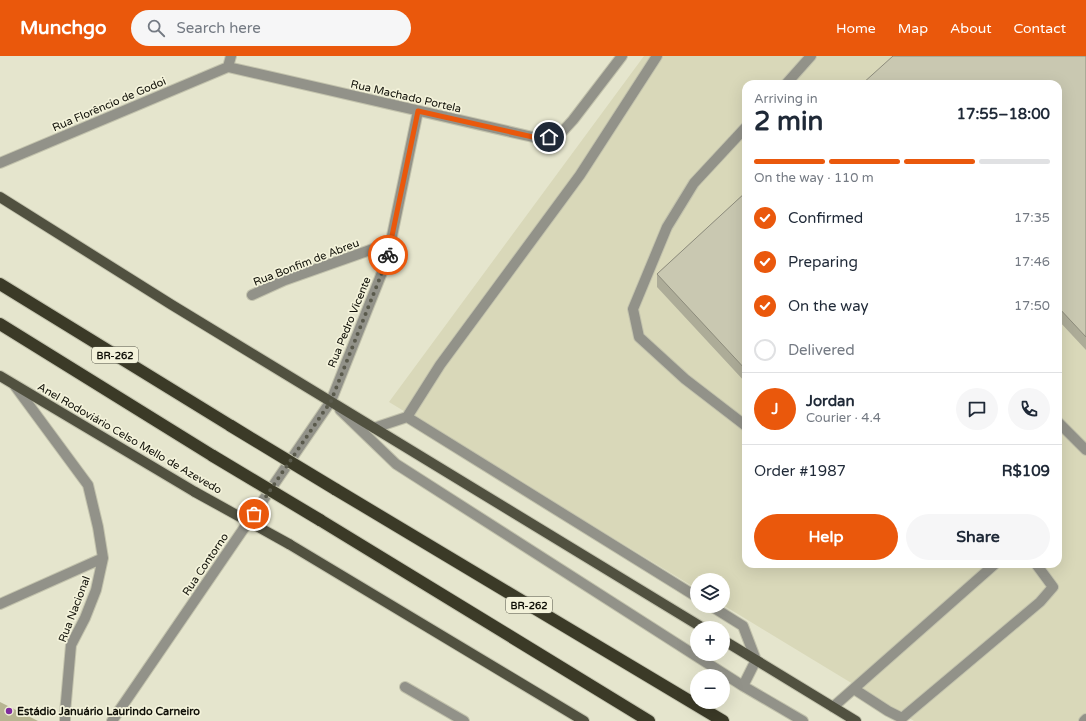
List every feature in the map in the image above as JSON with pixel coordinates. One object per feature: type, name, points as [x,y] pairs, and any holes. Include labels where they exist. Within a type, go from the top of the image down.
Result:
[{"type":"highway","name":"BR-262","points":[[0,284],[335,489],[723,721]]},
{"type":"highway","name":"BR-262","points":[[0,324],[213,456],[649,721]]},
{"type":"main road","points":[[0,198],[172,306],[331,401],[691,621]]},
{"type":"main road","name":"Anel Rodoviário Celso Mello de Azevedo","points":[[0,377],[195,492],[289,544],[581,720]]},
{"type":"main road","points":[[730,644],[856,721]]},
{"type":"street","points":[[228,67],[231,56]]},
{"type":"street","name":"Rua Machado Portela","points":[[228,67],[533,137],[549,137],[563,130],[573,120],[622,56]]},
{"type":"street","points":[[374,428],[407,417],[440,365],[580,175],[658,56]]},
{"type":"street","points":[[790,80],[811,56]]},
{"type":"street","name":"Rua Florêncio de Godoi","points":[[0,163],[228,67]]},
{"type":"street","name":"Rua Pedro Vicente","points":[[331,401],[387,260],[418,111]]},
{"type":"street","points":[[742,131],[694,183],[667,227],[633,309],[639,337],[685,380],[742,423]]},
{"type":"street","name":"Rua Bonfim de Abreu","points":[[252,295],[285,280],[390,243]]},
{"type":"street","name":"Rua Nacional","points":[[16,386],[88,485],[98,527],[103,558],[96,590],[85,618],[71,645],[65,721]]},
{"type":"street","points":[[331,401],[396,464],[743,686],[803,721]]},
{"type":"street","name":"Rua Contorno","points":[[112,721],[331,401]]},
{"type":"street","points":[[407,417],[690,593]]},
{"type":"street","points":[[1062,426],[1086,450]]},
{"type":"street","points":[[0,604],[103,558]]},
{"type":"street","points":[[833,707],[990,568]]},
{"type":"street","points":[[854,689],[888,711],[902,718],[1040,602],[1053,588],[1039,568]]},
{"type":"street","points":[[722,613],[743,626],[756,660],[743,686]]},
{"type":"street","points":[[405,687],[464,721]]},
{"type":"shaded area","points":[[644,56],[1086,56],[1086,721],[914,721],[730,609],[730,573],[690,573],[690,585],[389,402]]},
{"type":"shaded area","name":"Estádio Januário Laurindo Carneiro","points":[[0,702],[38,721],[0,721]]},
{"type":"building","points":[[893,56],[1086,56],[1086,337],[1062,311],[1062,80],[866,80]]},
{"type":"building","points":[[742,196],[742,366],[657,274]]},
{"type":"way so far","points":[[254,514],[331,401],[388,255]]},
{"type":"place","name":"Estádio Januário Laurindo Carneiro","points":[[9,711]]},
{"type":"route","points":[[388,255],[418,111],[533,137],[549,137]]}]
